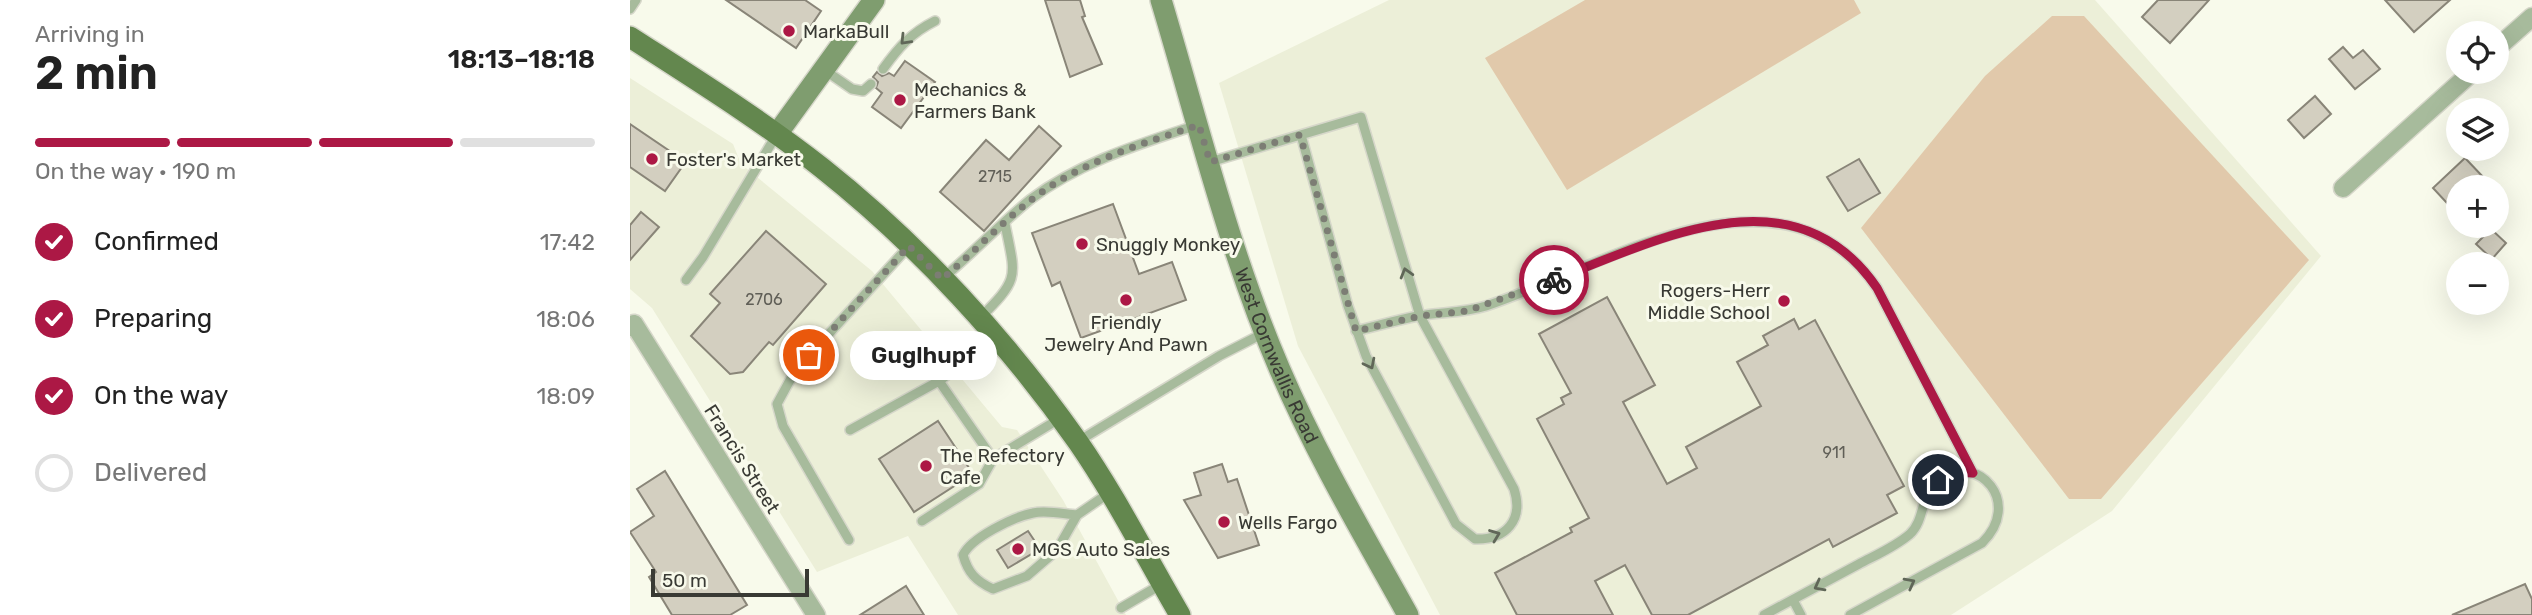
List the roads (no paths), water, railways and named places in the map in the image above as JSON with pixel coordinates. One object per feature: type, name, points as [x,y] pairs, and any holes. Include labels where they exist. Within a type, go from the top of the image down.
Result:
[{"type":"main road","points":[[630,37],[777,134],[823,169],[942,279],[979,319],[1060,418],[1110,492],[1180,615]]},
{"type":"street","points":[[777,134],[874,0]]},
{"type":"street","name":"West Cornwallis Road","points":[[1161,0],[1265,332],[1317,449],[1406,614]]},
{"type":"street","points":[[2509,37],[2532,17]]},
{"type":"street","points":[[2343,188],[2459,84]]},
{"type":"street","name":"Francis Street","points":[[632,325],[809,613]]},
{"type":"lane","points":[[630,9],[636,0]]},
{"type":"lane","points":[[883,69],[902,42],[915,31],[935,21]]},
{"type":"lane","points":[[823,69],[852,89],[863,91],[871,84]]},
{"type":"lane","points":[[1210,162],[1300,135],[1361,117],[1420,316],[1514,489],[1517,513],[1512,526],[1500,536],[1475,539],[1456,524],[1366,356],[1356,331],[1300,135]]},
{"type":"lane","points":[[942,279],[1031,200],[1066,177],[1109,155],[1199,125]]},
{"type":"lane","points":[[687,280],[704,257],[777,134]]},
{"type":"lane","points":[[1356,331],[1420,316],[1467,311],[1488,305],[1706,225],[1777,223],[1804,229],[1831,242],[1863,268],[1877,288],[1973,473]]},
{"type":"lane","points":[[979,319],[1007,290],[1013,277],[1005,224]]},
{"type":"lane","points":[[849,540],[783,426],[777,404],[795,371],[909,246]]},
{"type":"lane","points":[[1077,442],[1219,356],[1265,332]]},
{"type":"lane","points":[[850,430],[939,381],[996,340]]},
{"type":"lane","points":[[939,381],[993,459]]},
{"type":"lane","points":[[922,521],[979,484],[993,459],[1060,418]]},
{"type":"lane","points":[[1764,615],[1899,543],[1919,523],[1927,494],[1938,480],[1954,472],[1973,473],[1989,482],[1998,498],[2001,516],[1993,533],[1983,543],[1850,615]]},
{"type":"lane","points":[[1077,515],[1033,513],[986,534],[968,543],[963,555],[967,569],[978,583],[993,589],[1027,576],[1057,551],[1077,515],[1110,492]]},
{"type":"lane","points":[[1121,608],[1162,584]]},
{"type":"lane","points":[[1793,600],[1801,615]]},
{"type":"place","name":"MarkaBull","points":[[789,31]]},
{"type":"place","name":"Mechanics & Farmers Bank","points":[[900,100]]},
{"type":"place","name":"Foster's Market","points":[[652,159]]},
{"type":"place","name":"Snuggly Monkey","points":[[1082,244]]},
{"type":"place","name":"Friendly Jewelry And Pawn","points":[[1126,300]]},
{"type":"place","name":"Rogers-Herr Middle School","points":[[1784,301]]},
{"type":"place","name":"Guglhupf","points":[[809,355]]},
{"type":"place","name":"The Refectory Cafe","points":[[926,466]]},
{"type":"place","name":"Wells Fargo","points":[[1224,522]]},
{"type":"place","name":"MGS Auto Sales","points":[[1018,549]]}]
